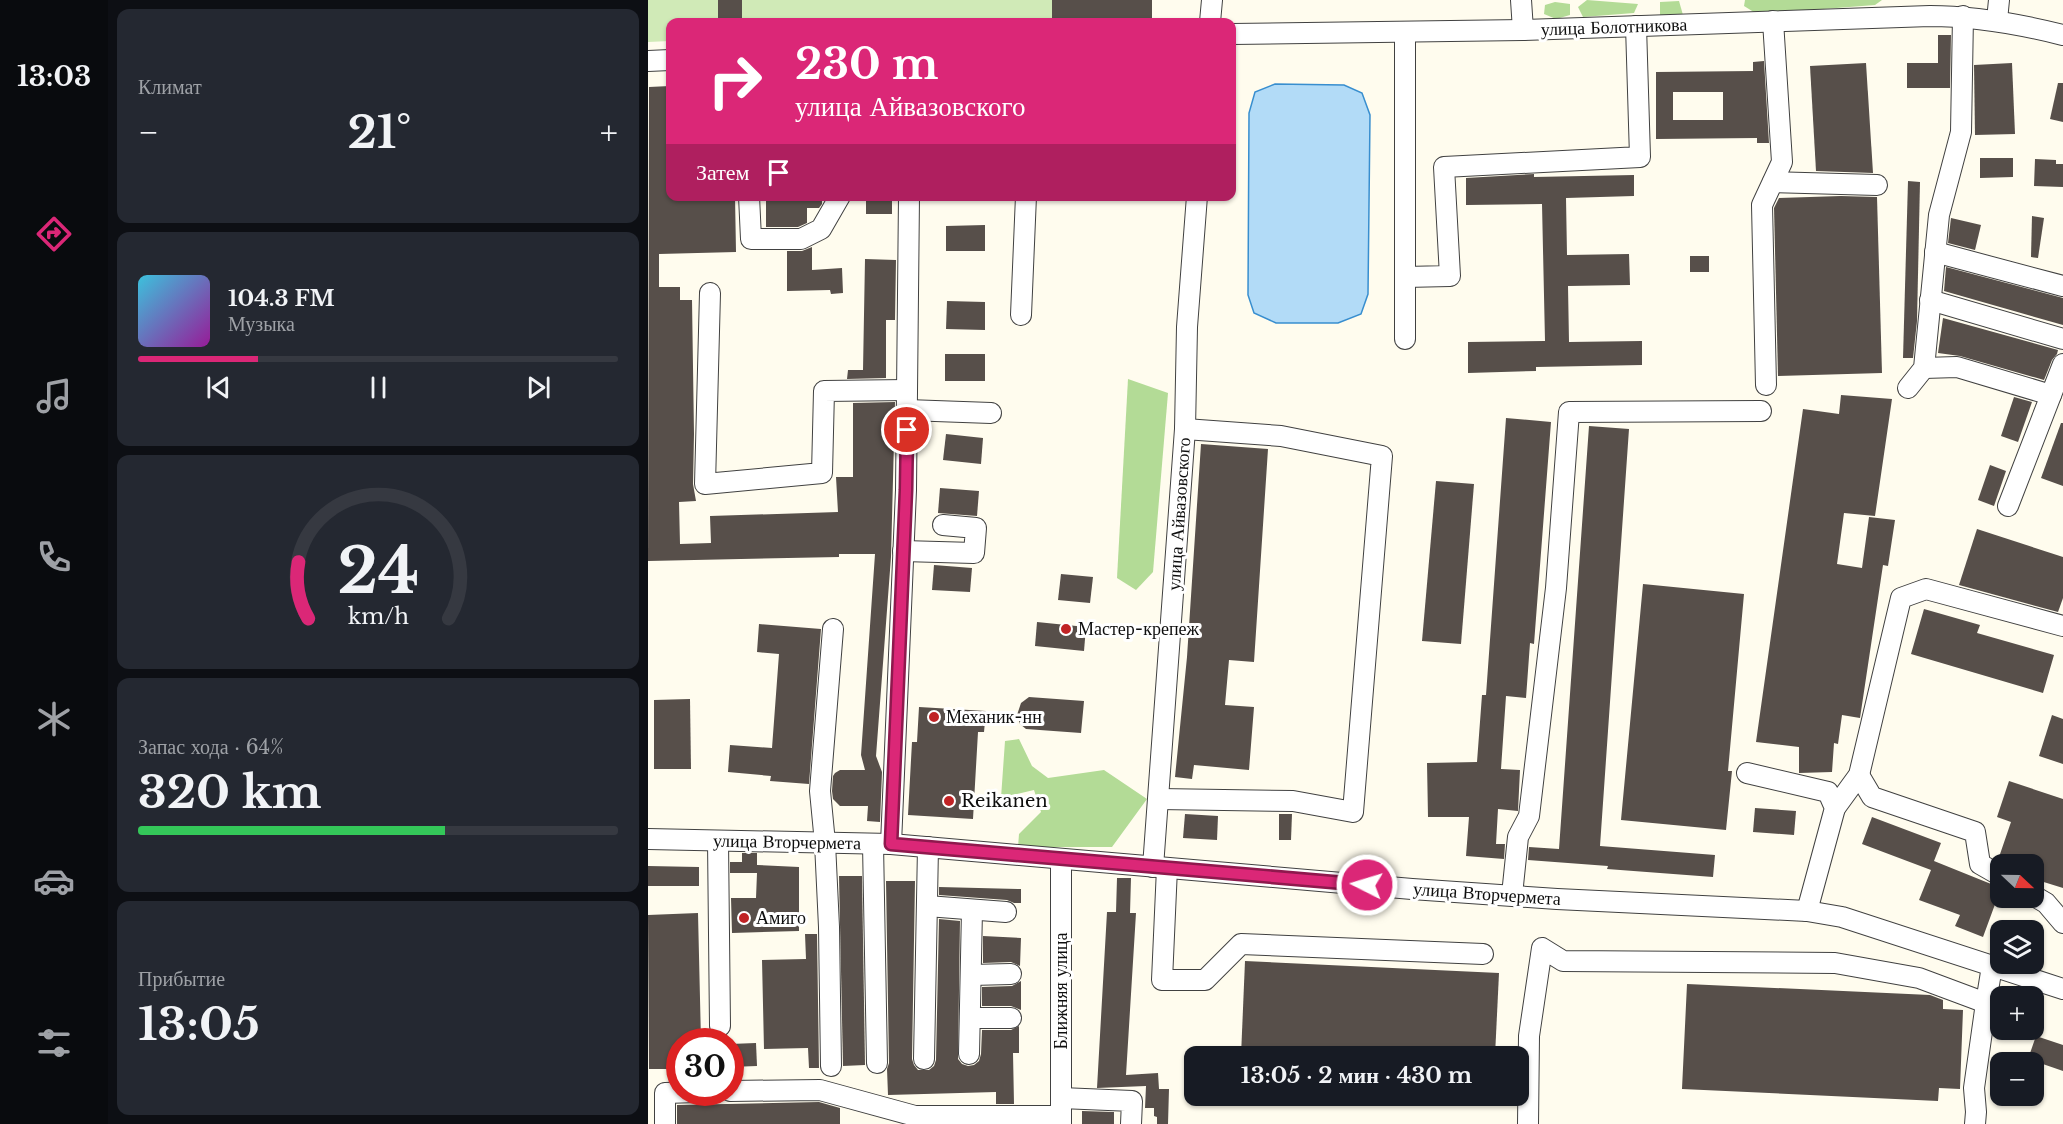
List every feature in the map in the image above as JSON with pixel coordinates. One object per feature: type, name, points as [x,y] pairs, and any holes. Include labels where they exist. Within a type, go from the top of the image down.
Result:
[{"type":"street","points":[[1210,18],[1212,0]]},
{"type":"street","points":[[1521,0],[1523,30]]},
{"type":"street","points":[[1997,20],[1999,0]]},
{"type":"street","points":[[1908,388],[1924,368],[1939,215],[1961,132],[1963,16]]},
{"type":"street","name":"улица Болотникова","points":[[1236,34],[1523,30],[1963,16],[1997,20],[2063,35]]},
{"type":"street","points":[[1766,385],[1762,205],[1782,162],[1773,21]]},
{"type":"street","points":[[1405,277],[1450,276],[1444,167],[1640,157],[1636,26]]},
{"type":"street","points":[[1405,339],[1406,32]]},
{"type":"street","points":[[648,61],[666,60]]},
{"type":"street","points":[[1773,182],[1878,185]]},
{"type":"street","points":[[749,201],[751,239],[801,239],[821,229],[837,201]]},
{"type":"street","points":[[877,1063],[882,844],[903,552],[909,201]]},
{"type":"street","points":[[1021,315],[1026,201]]},
{"type":"street","name":"улица Айвазовского","points":[[1197,201],[1187,327],[1185,429],[1159,799],[1162,980],[1205,980],[1241,944],[1483,954]]},
{"type":"street","points":[[1935,252],[2063,286]]},
{"type":"street","points":[[710,293],[705,484],[822,473],[824,391],[907,390]]},
{"type":"street","points":[[1930,300],[2063,339]]},
{"type":"street","points":[[2008,506],[2063,364]]},
{"type":"street","points":[[1924,368],[1957,367],[2051,395]]},
{"type":"street","points":[[907,410],[992,413]]},
{"type":"street","points":[[1512,895],[1518,837],[1529,816],[1556,588],[1569,412],[1761,411]]},
{"type":"street","points":[[1159,799],[1293,801],[1353,812],[1382,456],[1281,436],[1185,429]]},
{"type":"street","points":[[903,552],[974,553],[976,528],[943,525]]},
{"type":"street","points":[[1807,911],[1835,808],[1859,775],[1901,598],[1926,589],[2063,626]]},
{"type":"street","points":[[831,1066],[825,843],[820,791],[833,629]]},
{"type":"street","points":[[1747,773],[1828,792],[1835,808]]},
{"type":"street","points":[[1859,775],[1872,797],[1976,832],[1980,864],[1990,870]]},
{"type":"street","name":"улица Вторчермета","points":[[648,839],[882,844],[1412,889],[1807,911],[1842,917],[1990,965]]},
{"type":"street","points":[[718,841],[720,1026]]},
{"type":"street","points":[[924,1059],[928,847]]},
{"type":"street","name":"Ближняя улица","points":[[1061,859],[1061,1113]]},
{"type":"street","points":[[2044,902],[2063,923]]},
{"type":"street","points":[[927,906],[1006,912]]},
{"type":"street","points":[[969,1054],[972,910]]},
{"type":"street","points":[[1528,1124],[1529,1036],[1542,948],[1563,961],[1835,963],[1919,978],[1986,1003]]},
{"type":"street","points":[[971,975],[1011,974]]},
{"type":"street","points":[[1975,1124],[1974,1088],[1991,974]]},
{"type":"street","name":"улица Вторчермета","points":[[2017,974],[2063,989]]},
{"type":"street","points":[[970,1018],[1011,1018]]},
{"type":"street","points":[[744,1091],[820,1090],[915,1116],[1061,1113],[1132,1101],[1131,1124]]},
{"type":"street","points":[[665,1124],[666,1093]]},
{"type":"green space","points":[[648,0],[1053,0],[1052,18],[666,18],[666,41],[648,42]]},
{"type":"green space","points":[[1587,0],[1638,4],[1634,13],[1583,17],[1578,7]]},
{"type":"green space","points":[[1745,0],[1882,0],[1875,5],[1757,14],[1744,6]]},
{"type":"green space","points":[[1679,1],[1683,15],[1660,16],[1660,2]]},
{"type":"green space","points":[[1555,2],[1570,4],[1570,15],[1556,19],[1544,14],[1545,5]]},
{"type":"green space","points":[[1128,379],[1168,393],[1153,572],[1136,590],[1117,578]]},
{"type":"green space","points":[[1019,739],[1032,766],[1048,778],[1104,770],[1147,799],[1112,847],[1018,847],[1019,834],[1041,812],[1034,790],[1001,798],[1005,741]]},
{"type":"water","points":[[1275,84],[1344,85],[1362,93],[1370,115],[1368,294],[1361,314],[1338,323],[1276,323],[1254,313],[1248,295],[1249,113],[1255,92]]},
{"type":"building","points":[[718,0],[742,0],[742,18],[718,18]]},
{"type":"building","points":[[1052,0],[1152,0],[1152,18],[1052,18]]},
{"type":"building","points":[[1938,35],[1951,35],[1950,88],[1907,88],[1907,63],[1938,63]]},
{"type":"building","points":[[1764,61],[1769,143],[1757,143],[1757,138],[1656,139],[1656,72],[1753,71],[1753,62]],"holes":[[[1673,92],[1723,92],[1723,120],[1673,120]]]},
{"type":"building","points":[[1866,63],[1873,173],[1816,171],[1810,66]]},
{"type":"building","points":[[2012,63],[2015,134],[1975,135],[1974,65]]},
{"type":"building","points":[[2058,83],[2063,83],[2063,122],[2050,119]]},
{"type":"building","points":[[666,86],[666,201],[735,201],[736,252],[659,254],[659,287],[680,287],[680,300],[692,300],[693,484],[696,501],[679,502],[680,544],[711,543],[710,516],[838,512],[836,477],[853,477],[853,403],[895,402],[891,557],[876,756],[882,772],[880,822],[867,821],[868,806],[840,806],[833,799],[832,791],[835,773],[840,770],[865,770],[861,755],[875,554],[839,554],[839,557],[648,561],[649,87]]},
{"type":"building","points":[[1980,158],[2013,158],[2013,177],[1980,178]]},
{"type":"building","points":[[2035,159],[2056,160],[2056,164],[2063,164],[2063,187],[2034,186]]},
{"type":"building","points":[[1534,174],[1534,177],[1634,175],[1634,196],[1566,198],[1567,255],[1629,254],[1630,285],[1568,286],[1569,342],[1642,341],[1642,365],[1536,367],[1536,371],[1468,373],[1468,342],[1545,341],[1542,204],[1466,205],[1466,178]]},
{"type":"building","points":[[1908,181],[1920,182],[1917,321],[1913,358],[1903,358]]},
{"type":"building","points":[[1877,197],[1882,373],[1778,376],[1774,208],[1779,198]]},
{"type":"building","points":[[766,201],[822,201],[819,208],[807,208],[807,223],[798,227],[766,227]]},
{"type":"building","points":[[866,201],[892,201],[892,214],[866,214]]},
{"type":"building","points":[[2032,216],[2044,218],[2038,258],[2031,257]]},
{"type":"building","points":[[1951,218],[1981,225],[1975,250],[1948,243]]},
{"type":"building","points":[[985,225],[985,251],[946,251],[946,226]]},
{"type":"building","points":[[812,247],[812,270],[842,268],[843,293],[831,294],[830,290],[787,291],[787,251],[802,251]]},
{"type":"building","points":[[1690,256],[1709,256],[1709,272],[1690,272]]},
{"type":"building","points":[[865,259],[896,260],[895,320],[886,320],[886,378],[847,379],[848,370],[863,370]]},
{"type":"building","points":[[1946,267],[2063,298],[2063,325],[1944,291]]},
{"type":"building","points":[[947,301],[985,302],[985,330],[946,329]]},
{"type":"building","points":[[1943,318],[2058,350],[2057,354],[2044,380],[1960,356],[1938,353]]},
{"type":"building","points":[[945,354],[985,354],[985,381],[945,381]]},
{"type":"building","points":[[1841,395],[1892,399],[1875,516],[1844,513],[1837,564],[1862,568],[1869,517],[1895,520],[1888,566],[1883,565],[1860,718],[1842,715],[1838,744],[1834,743],[1832,772],[1799,773],[1799,747],[1756,742],[1803,409],[1839,414]]},
{"type":"building","points":[[2014,397],[2032,402],[2018,442],[2001,436]]},
{"type":"building","points":[[1506,418],[1551,422],[1534,644],[1530,643],[1526,698],[1506,696],[1501,769],[1520,770],[1518,811],[1498,809],[1496,844],[1505,844],[1504,859],[1466,856],[1469,817],[1428,817],[1427,763],[1477,762],[1482,695],[1486,695]]},
{"type":"building","points":[[2061,423],[2063,423],[2063,486],[2041,478]]},
{"type":"building","points":[[1589,426],[1629,429],[1600,846],[1715,855],[1713,877],[1528,860],[1529,847],[1559,849]]},
{"type":"building","points":[[946,434],[983,438],[981,464],[943,460]]},
{"type":"building","points":[[1201,444],[1268,449],[1254,662],[1229,660],[1225,705],[1254,707],[1249,770],[1194,765],[1192,779],[1175,777],[1187,657]]},
{"type":"building","points":[[1990,465],[2006,471],[1994,506],[1978,500]]},
{"type":"building","points":[[1436,481],[1474,484],[1461,644],[1422,641]]},
{"type":"building","points":[[940,488],[979,491],[977,516],[938,513]]},
{"type":"building","points":[[1977,529],[2063,557],[2063,598],[2058,612],[1959,585]]},
{"type":"building","points":[[934,565],[972,568],[970,592],[932,590]]},
{"type":"building","points":[[1061,574],[1093,577],[1090,603],[1058,600]]},
{"type":"building","points":[[1643,584],[1744,594],[1728,771],[1732,771],[1726,830],[1621,820]]},
{"type":"building","points":[[1924,609],[1980,625],[1977,633],[2054,655],[2043,693],[1911,654]]},
{"type":"building","points":[[1037,622],[1086,627],[1084,651],[1035,646]]},
{"type":"building","points":[[759,624],[821,629],[809,784],[770,781],[771,776],[728,772],[730,745],[772,748],[779,654],[757,652]]},
{"type":"building","points":[[1029,697],[1084,701],[1081,733],[1026,729],[1020,724],[1017,715],[1021,703]]},
{"type":"building","points":[[690,699],[691,769],[654,769],[654,700]]},
{"type":"building","points":[[919,707],[986,711],[984,732],[978,732],[973,819],[908,815],[912,742],[917,742]]},
{"type":"building","points":[[2052,715],[2063,719],[2063,764],[2039,756]]},
{"type":"building","points":[[2009,781],[2063,799],[2063,888],[2044,882],[2044,854],[2000,854],[2011,822],[1997,817]]},
{"type":"building","points":[[1755,808],[1796,811],[1794,835],[1753,832]]},
{"type":"building","points":[[1185,814],[1218,816],[1217,840],[1183,838]]},
{"type":"building","points":[[1279,814],[1292,814],[1291,840],[1279,840]]},
{"type":"building","points":[[1872,817],[1941,843],[1934,861],[1990,884],[1990,908],[1994,908],[1983,937],[1955,926],[1960,915],[1919,900],[1931,870],[1862,844]]},
{"type":"building","points":[[742,853],[757,853],[757,865],[799,867],[799,931],[732,933],[731,898],[756,898],[757,873],[730,873],[730,862],[742,862]]},
{"type":"building","points":[[648,866],[699,867],[699,886],[648,886]]},
{"type":"building","points":[[839,876],[862,876],[865,1065],[843,1066]]},
{"type":"building","points":[[1117,878],[1131,878],[1130,913],[1136,913],[1126,1075],[1158,1073],[1159,1089],[1169,1089],[1168,1124],[1157,1124],[1154,1108],[1145,1108],[1146,1086],[1097,1088],[1107,912],[1116,912]]},
{"type":"building","points":[[886,881],[915,881],[912,1059],[914,1065],[918,1070],[929,1070],[934,1066],[936,1060],[939,919],[960,921],[958,1059],[962,1064],[968,1066],[979,1061],[982,1030],[1011,1030],[1019,1026],[1019,1053],[1013,1053],[1014,1104],[996,1104],[996,1092],[888,1095]]},
{"type":"building","points":[[939,887],[1021,889],[1021,903],[939,895]]},
{"type":"building","points":[[698,913],[701,1028],[666,1028],[666,1069],[649,1069],[648,915]]},
{"type":"building","points":[[805,934],[817,934],[819,1068],[809,1068],[808,1048],[764,1049],[762,960],[806,959]]},
{"type":"building","points":[[983,936],[1021,938],[1020,966],[1011,962],[983,963]]},
{"type":"building","points":[[1245,961],[1499,973],[1495,1046],[1241,1046]]},
{"type":"building","points":[[1021,981],[1021,1010],[1011,1006],[982,1006],[982,987],[1012,986]]},
{"type":"building","points":[[1687,984],[1930,995],[1943,1000],[1943,1009],[1963,1010],[1960,1089],[1939,1088],[1938,1101],[1682,1089]]},
{"type":"building","points":[[2044,1039],[2063,1045],[2063,1071],[2044,1064],[2044,1052],[2030,1052],[2035,1040]]},
{"type":"building","points":[[744,1043],[756,1043],[757,1066],[744,1066]]},
{"type":"building","points":[[819,1102],[840,1108],[840,1124],[677,1124],[677,1106],[744,1106],[744,1104]]},
{"type":"building","points":[[1082,1111],[1114,1112],[1114,1124],[1082,1124]]},
{"type":"place","name":"Мастер-крепеж","points":[[1066,629]]},
{"type":"place","name":"Механик-нн","points":[[934,717]]},
{"type":"place","name":"Reikanen","points":[[949,801]]},
{"type":"place","name":"Амиго","points":[[744,918]]},
{"type":"route","points":[[907,430],[891,844],[1367,885]]}]
